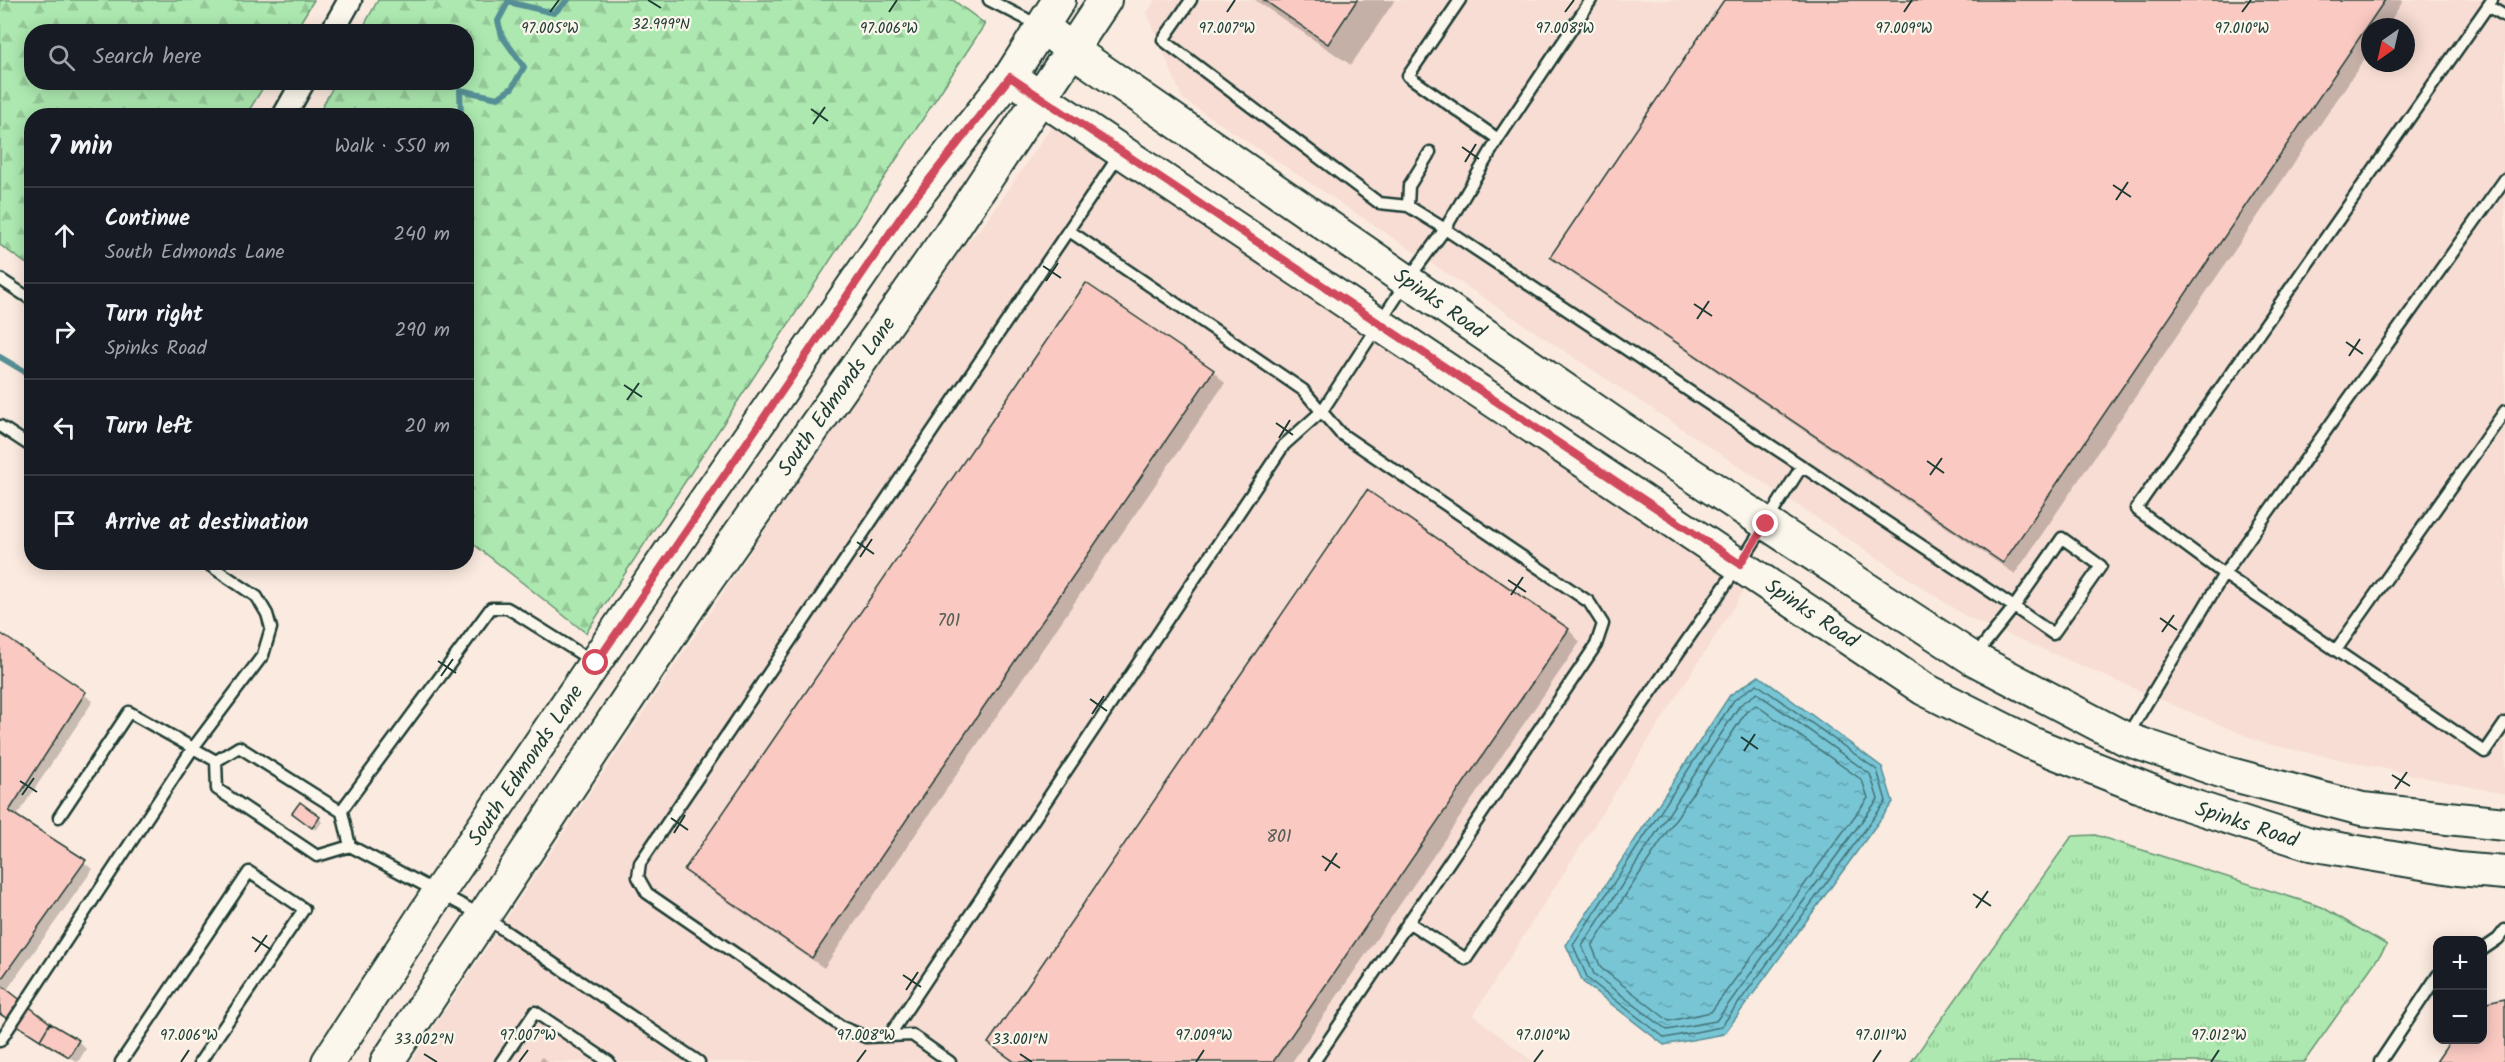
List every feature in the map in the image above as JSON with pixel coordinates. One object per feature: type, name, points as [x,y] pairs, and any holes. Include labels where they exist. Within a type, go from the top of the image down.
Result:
[{"type":"main road","name":"South Edmonds Lane","points":[[328,1062],[438,892],[907,208],[1010,77],[1059,0]]},
{"type":"main road","name":"South Edmonds Lane","points":[[387,1062],[698,593],[949,235],[1105,0]]},
{"type":"main road","name":"Spinks Road","points":[[1043,27],[1072,50],[1622,429],[1972,658],[2126,739],[2230,774],[2362,809],[2505,824]]},
{"type":"main road","name":"Spinks Road","points":[[1010,77],[1924,689],[2031,743],[2171,800],[2310,844],[2458,869],[2505,873]]},
{"type":"main road","points":[[576,690],[609,726]]},
{"type":"main road","points":[[2114,776],[2126,739]]},
{"type":"street","points":[[336,24],[350,0]]},
{"type":"street","points":[[288,108],[299,90]]},
{"type":"lane","points":[[989,0],[1043,27]]},
{"type":"lane","points":[[1191,0],[1163,40],[1379,203],[1408,206],[1445,229],[2014,607],[2053,634],[2101,566],[2062,538],[2014,607],[1972,658]]},
{"type":"lane","points":[[1460,0],[1408,76],[1498,139]]},
{"type":"lane","points":[[889,1036],[1284,445],[1322,411],[1407,281],[1445,229],[1498,139],[1591,0]]},
{"type":"lane","points":[[2505,16],[2490,3],[2136,509],[2224,573],[2484,752],[2505,723]]},
{"type":"lane","points":[[950,1062],[912,1035],[866,1037],[842,1027],[647,893],[638,877],[640,863],[1122,151]]},
{"type":"lane","points":[[1408,206],[1408,186],[1430,152]]},
{"type":"lane","points":[[2126,739],[2224,573],[2505,180]]},
{"type":"lane","points":[[1068,230],[1303,390],[1340,433],[1589,602],[1603,624],[1596,645],[1314,1062]]},
{"type":"lane","points":[[0,279],[24,295]]},
{"type":"lane","points":[[2336,650],[2505,411]]},
{"type":"lane","points":[[0,426],[24,442]]},
{"type":"lane","points":[[1408,922],[1466,960],[1740,564],[1802,466]]},
{"type":"lane","points":[[0,1041],[193,748],[262,655],[271,628],[267,614],[256,597],[217,570]]},
{"type":"lane","points":[[341,811],[491,608],[507,608],[596,663]]},
{"type":"lane","points":[[59,818],[129,712],[216,761]]},
{"type":"lane","points":[[216,761],[239,747],[341,811],[350,846]]},
{"type":"lane","points":[[216,761],[217,789],[317,856],[350,846],[483,916],[699,1062]]},
{"type":"lane","points":[[121,1062],[249,872],[304,909],[200,1062]]},
{"type":"lane","points":[[2487,947],[2498,939],[2505,930]]},
{"type":"lane","points":[[2380,1062],[2433,982]]},
{"type":"lane","points":[[501,1062],[535,1012],[609,1062]]},
{"type":"shaded area","points":[[1155,0],[2505,0],[2505,794],[2263,743],[1967,617],[1183,99],[1147,13]]},
{"type":"shaded area","points":[[1053,125],[1707,559],[1745,589],[1473,1015],[1533,1062],[411,1062],[934,276],[984,225]]},
{"type":"green space","points":[[0,0],[314,0],[299,24],[24,24],[24,90],[262,90],[250,108],[24,108],[24,262],[0,245]]},
{"type":"green space","points":[[378,0],[953,0],[985,24],[586,633],[474,545],[474,108],[322,108],[331,90],[474,90],[474,24],[365,24]]},
{"type":"green space","points":[[2095,835],[2322,907],[2387,945],[2304,1062],[1911,1062],[2072,836]]},
{"type":"water","points":[[1759,676],[1882,767],[1893,802],[1724,1034],[1664,1045],[1583,982],[1566,945],[1730,695]]},
{"type":"building","points":[[1264,0],[1357,0],[1328,44]]},
{"type":"building","points":[[1724,0],[2385,0],[2373,18],[2361,18],[2361,35],[2003,563],[1550,257]]},
{"type":"building","points":[[1086,283],[1214,370],[812,958],[684,870]]},
{"type":"building","points":[[1367,490],[1569,629],[1273,1062],[1015,1062],[988,1043]]},
{"type":"building","points":[[0,633],[86,692],[9,811],[86,860],[0,981]]},
{"type":"building","points":[[300,802],[320,817],[312,828],[292,813]]},
{"type":"building","points":[[0,984],[50,1023],[40,1040],[0,1014]]},
{"type":"building","points":[[2505,998],[2505,1062],[2436,1062],[2448,1044],[2487,1044],[2487,1002]]},
{"type":"building","points":[[50,1023],[79,1040],[69,1057],[40,1040]]},
{"type":"waterway","points":[[460,90],[498,98],[512,88],[524,67],[502,36],[498,21],[508,2],[554,13],[568,0]]},
{"type":"waterway","points":[[460,90],[461,108]]},
{"type":"waterway","points":[[0,357],[24,371]]},
{"type":"route","points":[[596,663],[907,208],[1010,77],[1740,564],[1766,524]]}]
